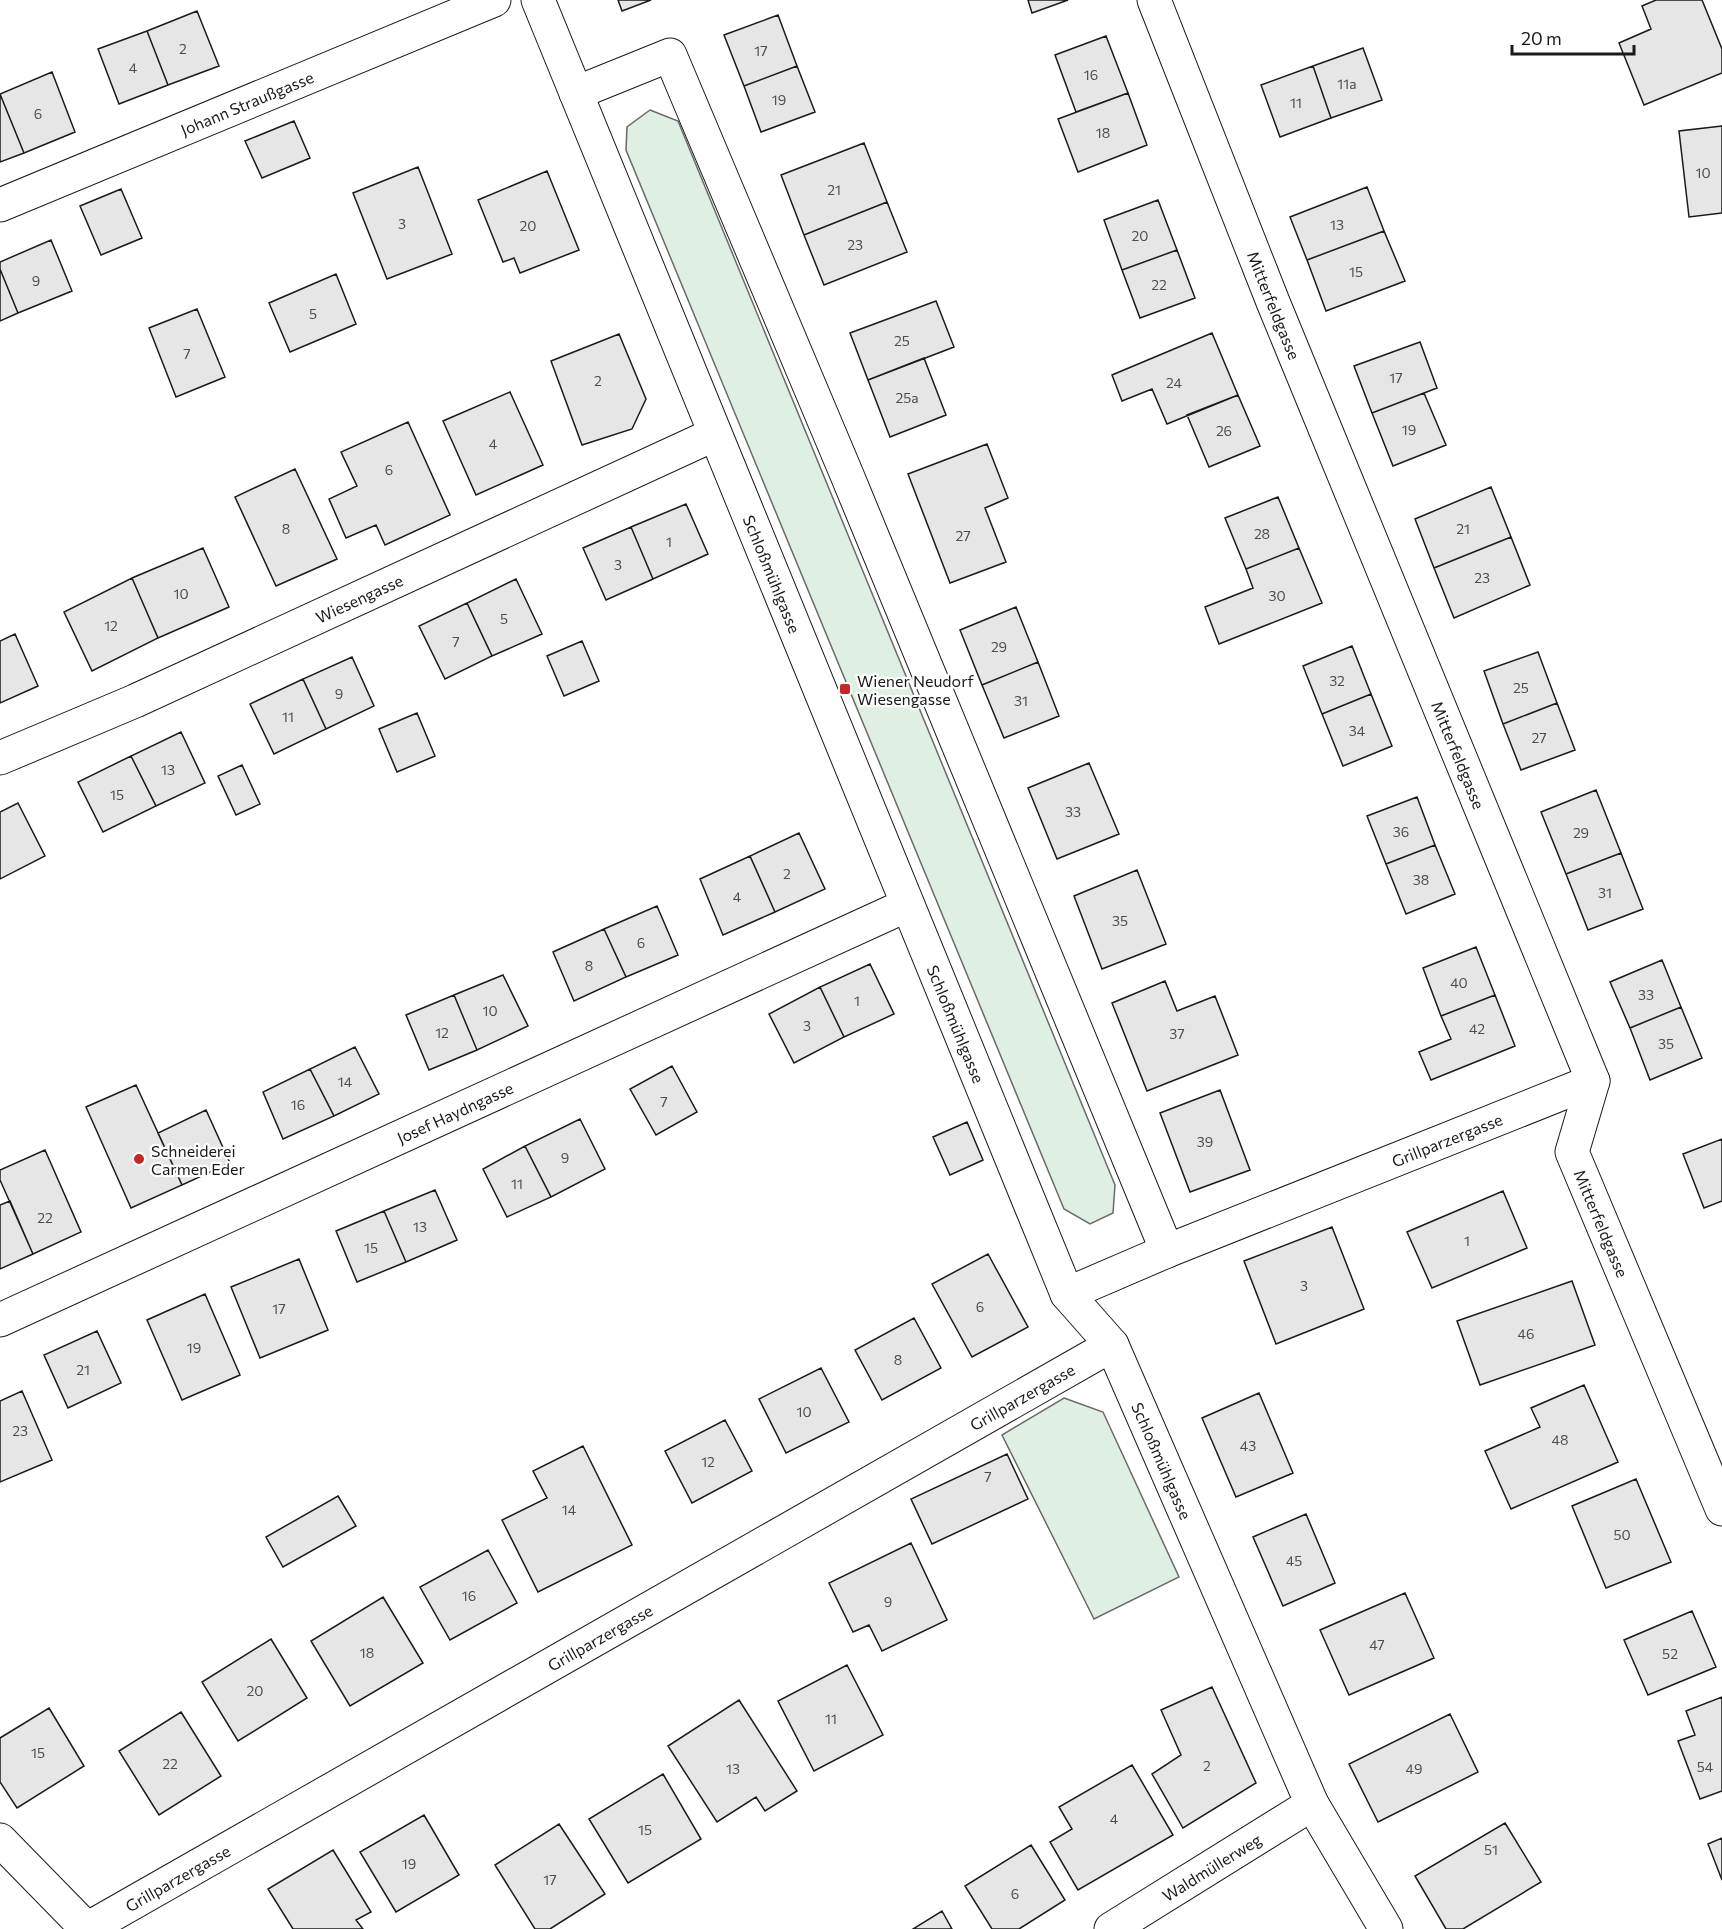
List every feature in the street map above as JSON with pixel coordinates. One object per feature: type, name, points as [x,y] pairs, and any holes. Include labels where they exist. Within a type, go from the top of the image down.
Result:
[{"type":"street","name":"Johann Straußgasse","points":[[0,205],[494,0]]},
{"type":"street","name":"Schloßmühlgasse","points":[[538,0],[1067,1294],[1112,1345],[1312,1804],[1386,1929]]},
{"type":"street","name":"Mitterfeldgasse","points":[[1154,0],[1273,302],[1593,1081],[1572,1152],[1722,1509]]},
{"type":"street","points":[[576,93],[670,55],[847,475],[1167,1251]]},
{"type":"street","name":"Wiesengasse","points":[[0,758],[135,701],[715,434]]},
{"type":"street","name":"Josef Haydngasse","points":[[0,1320],[908,905]]},
{"type":"street","name":"Grillparzergasse","points":[[1067,1294],[1167,1251],[1593,1081]]},
{"type":"street","name":"Grillparzergasse","points":[[87,1929],[1112,1345]]},
{"type":"street","name":"Waldmüllerweg","points":[[1111,1929],[1312,1804]]},
{"type":"street","points":[[0,1840],[87,1929]]},
{"type":"green space","points":[[650,110],[678,121],[1115,1185],[1113,1213],[1090,1224],[1064,1209],[626,150],[627,127]]},
{"type":"green space","points":[[1064,1398],[1103,1412],[1179,1577],[1094,1619],[1002,1435]]},
{"type":"building","points":[[618,0],[651,0],[622,11]]},
{"type":"building","points":[[1028,0],[1068,0],[1032,13]]},
{"type":"building","points":[[1656,0],[1702,0],[1722,49],[1722,73],[1644,105],[1619,43],[1651,29],[1642,6]]},
{"type":"building","points":[[197,11],[219,66],[168,85],[147,31]]},
{"type":"building","points":[[778,15],[797,66],[744,86],[724,35]]},
{"type":"building","points":[[147,31],[168,85],[119,104],[98,49]]},
{"type":"building","points":[[1106,36],[1128,93],[1076,112],[1055,55]]},
{"type":"building","points":[[1363,48],[1382,100],[1331,118],[1313,66]]},
{"type":"building","points":[[797,66],[815,112],[761,132],[744,86]]},
{"type":"building","points":[[1313,66],[1331,118],[1280,137],[1261,85]]},
{"type":"building","points":[[52,72],[75,132],[24,153],[0,94]]},
{"type":"building","points":[[1128,93],[1147,145],[1078,172],[1058,119]]},
{"type":"building","points":[[0,94],[24,153],[0,162]]},
{"type":"building","points":[[294,121],[310,158],[262,178],[245,141]]},
{"type":"building","points":[[1722,126],[1722,213],[1689,217],[1679,131]]},
{"type":"building","points":[[864,143],[887,202],[804,235],[781,175]]},
{"type":"building","points":[[418,167],[452,254],[387,279],[353,193]]},
{"type":"building","points":[[547,171],[579,250],[520,273],[514,258],[503,262],[478,200]]},
{"type":"building","points":[[1367,187],[1384,231],[1307,260],[1290,217]]},
{"type":"building","points":[[121,189],[142,238],[101,255],[80,206]]},
{"type":"building","points":[[1158,200],[1177,250],[1122,270],[1104,220]]},
{"type":"building","points":[[887,202],[907,252],[824,285],[804,235]]},
{"type":"building","points":[[1384,231],[1405,281],[1326,311],[1307,260]]},
{"type":"building","points":[[51,240],[72,291],[18,313],[0,269],[0,262]]},
{"type":"building","points":[[1177,250],[1195,298],[1140,318],[1122,270]]},
{"type":"building","points":[[0,269],[18,313],[0,321]]},
{"type":"building","points":[[336,274],[356,324],[290,352],[269,303]]},
{"type":"building","points":[[936,301],[954,347],[868,380],[850,333]]},
{"type":"building","points":[[197,309],[225,377],[176,397],[149,328]]},
{"type":"building","points":[[1212,333],[1238,395],[1167,424],[1152,389],[1122,401],[1112,375]]},
{"type":"building","points":[[619,334],[646,399],[632,429],[582,445],[551,361]]},
{"type":"building","points":[[1420,342],[1437,388],[1372,413],[1354,366]]},
{"type":"building","points":[[924,358],[946,415],[890,437],[868,380]]},
{"type":"building","points":[[510,392],[543,465],[476,495],[443,421]]},
{"type":"building","points":[[1424,393],[1446,445],[1393,466],[1372,413]]},
{"type":"building","points":[[1238,395],[1260,446],[1209,467],[1187,415]]},
{"type":"building","points":[[408,422],[450,515],[385,545],[376,525],[346,538],[329,499],[357,486],[341,452]]},
{"type":"building","points":[[987,444],[1008,498],[985,508],[1006,562],[950,583],[908,474]]},
{"type":"building","points":[[295,469],[337,559],[276,586],[235,497]]},
{"type":"building","points":[[1491,487],[1511,537],[1434,568],[1415,519]]},
{"type":"building","points":[[1278,497],[1299,548],[1246,569],[1225,518]]},
{"type":"building","points":[[686,504],[708,554],[653,579],[631,527]]},
{"type":"building","points":[[631,527],[653,579],[606,600],[583,548]]},
{"type":"building","points":[[1511,537],[1530,585],[1454,618],[1434,568]]},
{"type":"building","points":[[203,548],[229,607],[158,638],[132,578]]},
{"type":"building","points":[[1299,548],[1322,603],[1219,644],[1205,607],[1253,588],[1246,569]]},
{"type":"building","points":[[132,578],[158,638],[92,671],[64,612]]},
{"type":"building","points":[[516,579],[542,634],[492,656],[467,603]]},
{"type":"building","points":[[467,603],[492,656],[445,679],[419,626]]},
{"type":"building","points":[[1016,607],[1038,662],[982,685],[960,630]]},
{"type":"building","points":[[15,634],[38,686],[0,703],[0,641]]},
{"type":"building","points":[[582,641],[599,681],[564,696],[547,656]]},
{"type":"building","points":[[1352,646],[1371,694],[1322,714],[1303,666]]},
{"type":"building","points":[[1538,652],[1557,703],[1503,724],[1484,671]]},
{"type":"building","points":[[352,657],[374,706],[326,729],[303,679]]},
{"type":"building","points":[[1038,662],[1059,716],[1004,738],[982,685]]},
{"type":"building","points":[[303,679],[326,729],[274,754],[250,704]]},
{"type":"building","points":[[1371,694],[1392,746],[1343,766],[1322,714]]},
{"type":"building","points":[[1557,703],[1575,750],[1521,770],[1503,724]]},
{"type":"building","points":[[417,713],[435,756],[397,772],[379,729]]},
{"type":"building","points":[[181,732],[205,783],[156,806],[131,756]]},
{"type":"building","points":[[131,756],[156,806],[103,832],[78,782]]},
{"type":"building","points":[[1089,763],[1119,834],[1057,859],[1028,788]]},
{"type":"building","points":[[242,765],[260,804],[236,815],[218,776]]},
{"type":"building","points":[[1596,790],[1621,853],[1566,874],[1541,812]]},
{"type":"building","points":[[1417,797],[1435,845],[1386,864],[1367,816]]},
{"type":"building","points":[[18,803],[45,856],[0,879],[0,812]]},
{"type":"building","points":[[799,833],[825,889],[775,912],[750,856]]},
{"type":"building","points":[[1435,845],[1455,894],[1406,914],[1386,864]]},
{"type":"building","points":[[1621,853],[1643,909],[1588,930],[1566,874]]},
{"type":"building","points":[[750,856],[775,912],[723,935],[700,879]]},
{"type":"building","points":[[1137,870],[1166,944],[1102,969],[1074,896]]},
{"type":"building","points":[[657,906],[678,955],[626,977],[604,929]]},
{"type":"building","points":[[604,929],[626,977],[574,1001],[553,952]]},
{"type":"building","points":[[1476,947],[1495,995],[1441,1016],[1423,968]]},
{"type":"building","points":[[1662,960],[1681,1007],[1630,1028],[1610,982]]},
{"type":"building","points":[[870,964],[894,1014],[844,1037],[820,987]]},
{"type":"building","points":[[503,975],[528,1026],[477,1050],[454,995]]},
{"type":"building","points":[[1165,981],[1177,1011],[1215,996],[1238,1055],[1147,1091],[1112,1003]]},
{"type":"building","points":[[820,987],[844,1037],[794,1063],[769,1014]]},
{"type":"building","points":[[454,995],[477,1050],[429,1070],[406,1015]]},
{"type":"building","points":[[1495,995],[1515,1046],[1431,1080],[1419,1052],[1451,1039],[1441,1016]]},
{"type":"building","points":[[1681,1007],[1702,1058],[1650,1080],[1630,1028]]},
{"type":"building","points":[[355,1047],[379,1094],[334,1116],[310,1069]]},
{"type":"building","points":[[672,1066],[697,1112],[656,1135],[630,1089]]},
{"type":"building","points":[[310,1069],[334,1116],[283,1139],[263,1092]]},
{"type":"building","name":"Schneiderei Carmen Eder","points":[[136,1085],[182,1185],[131,1208],[86,1107]]},
{"type":"building","points":[[1220,1090],[1250,1170],[1190,1192],[1160,1113]]},
{"type":"building","points":[[206,1110],[230,1163],[182,1185],[158,1133]]},
{"type":"building","points":[[580,1119],[605,1169],[551,1197],[525,1146]]},
{"type":"building","points":[[967,1122],[983,1160],[950,1175],[933,1137]]},
{"type":"building","points":[[1722,1139],[1722,1201],[1704,1208],[1683,1154]]},
{"type":"building","points":[[525,1146],[551,1197],[507,1217],[483,1169]]},
{"type":"building","points":[[45,1150],[81,1232],[33,1254],[0,1180],[0,1170]]},
{"type":"building","points":[[435,1190],[457,1240],[406,1262],[384,1211]]},
{"type":"building","points":[[1503,1191],[1527,1248],[1432,1288],[1407,1232]]},
{"type":"building","points":[[10,1201],[33,1254],[0,1269],[0,1205]]},
{"type":"building","points":[[384,1211],[406,1262],[357,1282],[336,1231]]},
{"type":"building","points":[[1332,1227],[1364,1309],[1276,1344],[1244,1261]]},
{"type":"building","points":[[988,1254],[1028,1327],[972,1357],[932,1284]]},
{"type":"building","points":[[299,1259],[328,1330],[260,1358],[231,1287]]},
{"type":"building","points":[[1572,1281],[1595,1345],[1480,1385],[1457,1321]]},
{"type":"building","points":[[205,1294],[240,1375],[182,1400],[147,1320]]},
{"type":"building","points":[[914,1318],[941,1368],[882,1400],[855,1350]]},
{"type":"building","points":[[97,1331],[121,1383],[68,1408],[44,1355]]},
{"type":"building","points":[[821,1368],[849,1422],[786,1453],[759,1399]]},
{"type":"building","points":[[1584,1385],[1618,1462],[1511,1509],[1485,1451],[1540,1427],[1531,1408]]},
{"type":"building","points":[[22,1391],[52,1460],[0,1482],[0,1401]]},
{"type":"building","points":[[1259,1393],[1293,1473],[1236,1497],[1202,1418]]},
{"type":"building","points":[[725,1420],[752,1471],[692,1503],[665,1451]]},
{"type":"building","points":[[583,1446],[632,1545],[538,1592],[502,1520],[547,1498],[533,1471]]},
{"type":"building","points":[[1007,1454],[1028,1499],[932,1544],[911,1499]]},
{"type":"building","points":[[1636,1479],[1671,1562],[1606,1588],[1572,1506]]},
{"type":"building","points":[[338,1496],[356,1526],[283,1567],[266,1537]]},
{"type":"building","points":[[1306,1514],[1335,1583],[1283,1606],[1253,1537]]},
{"type":"building","points":[[911,1543],[947,1620],[882,1651],[869,1625],[853,1632],[829,1583]]},
{"type":"building","points":[[488,1550],[517,1603],[450,1640],[420,1587]]},
{"type":"building","points":[[1405,1593],[1434,1658],[1349,1695],[1320,1630]]},
{"type":"building","points":[[383,1597],[423,1663],[350,1706],[311,1641]]},
{"type":"building","points":[[1692,1611],[1716,1667],[1648,1695],[1624,1640]]},
{"type":"building","points":[[271,1639],[307,1698],[238,1741],[202,1682]]},
{"type":"building","points":[[847,1665],[883,1735],[814,1771],[778,1701]]},
{"type":"building","points":[[1212,1687],[1256,1783],[1183,1828],[1152,1774],[1181,1755],[1161,1710]]},
{"type":"building","points":[[1722,1697],[1722,1791],[1700,1799],[1678,1741],[1695,1735],[1686,1711]]},
{"type":"building","points":[[739,1700],[797,1791],[765,1811],[756,1797],[717,1822],[668,1746]]},
{"type":"building","points":[[49,1708],[84,1766],[17,1808],[0,1782],[0,1738]]},
{"type":"building","points":[[181,1712],[221,1776],[159,1815],[119,1751]]},
{"type":"building","points":[[1450,1714],[1478,1772],[1378,1822],[1349,1764]]},
{"type":"building","points":[[1132,1765],[1173,1835],[1078,1890],[1050,1842],[1072,1829],[1059,1807]]},
{"type":"building","points":[[663,1774],[701,1839],[628,1883],[589,1819]]},
{"type":"building","points":[[424,1815],[459,1875],[396,1912],[360,1852]]},
{"type":"building","points":[[1505,1823],[1541,1882],[1463,1929],[1446,1929],[1415,1876]]},
{"type":"building","points":[[559,1824],[605,1894],[550,1929],[535,1929],[495,1865]]},
{"type":"building","points":[[1722,1838],[1722,1880],[1708,1844]]},
{"type":"building","points":[[1031,1845],[1065,1900],[1019,1929],[992,1929],[965,1886]]},
{"type":"building","points":[[333,1850],[371,1912],[356,1920],[363,1929],[293,1929],[268,1889]]},
{"type":"building","points":[[942,1911],[952,1929],[913,1929]]},
{"type":"place","name":"Wiener Neudorf Wiesengasse","points":[[845,689]]},
{"type":"place","name":"Schneiderei Carmen Eder","points":[[139,1159]]}]
